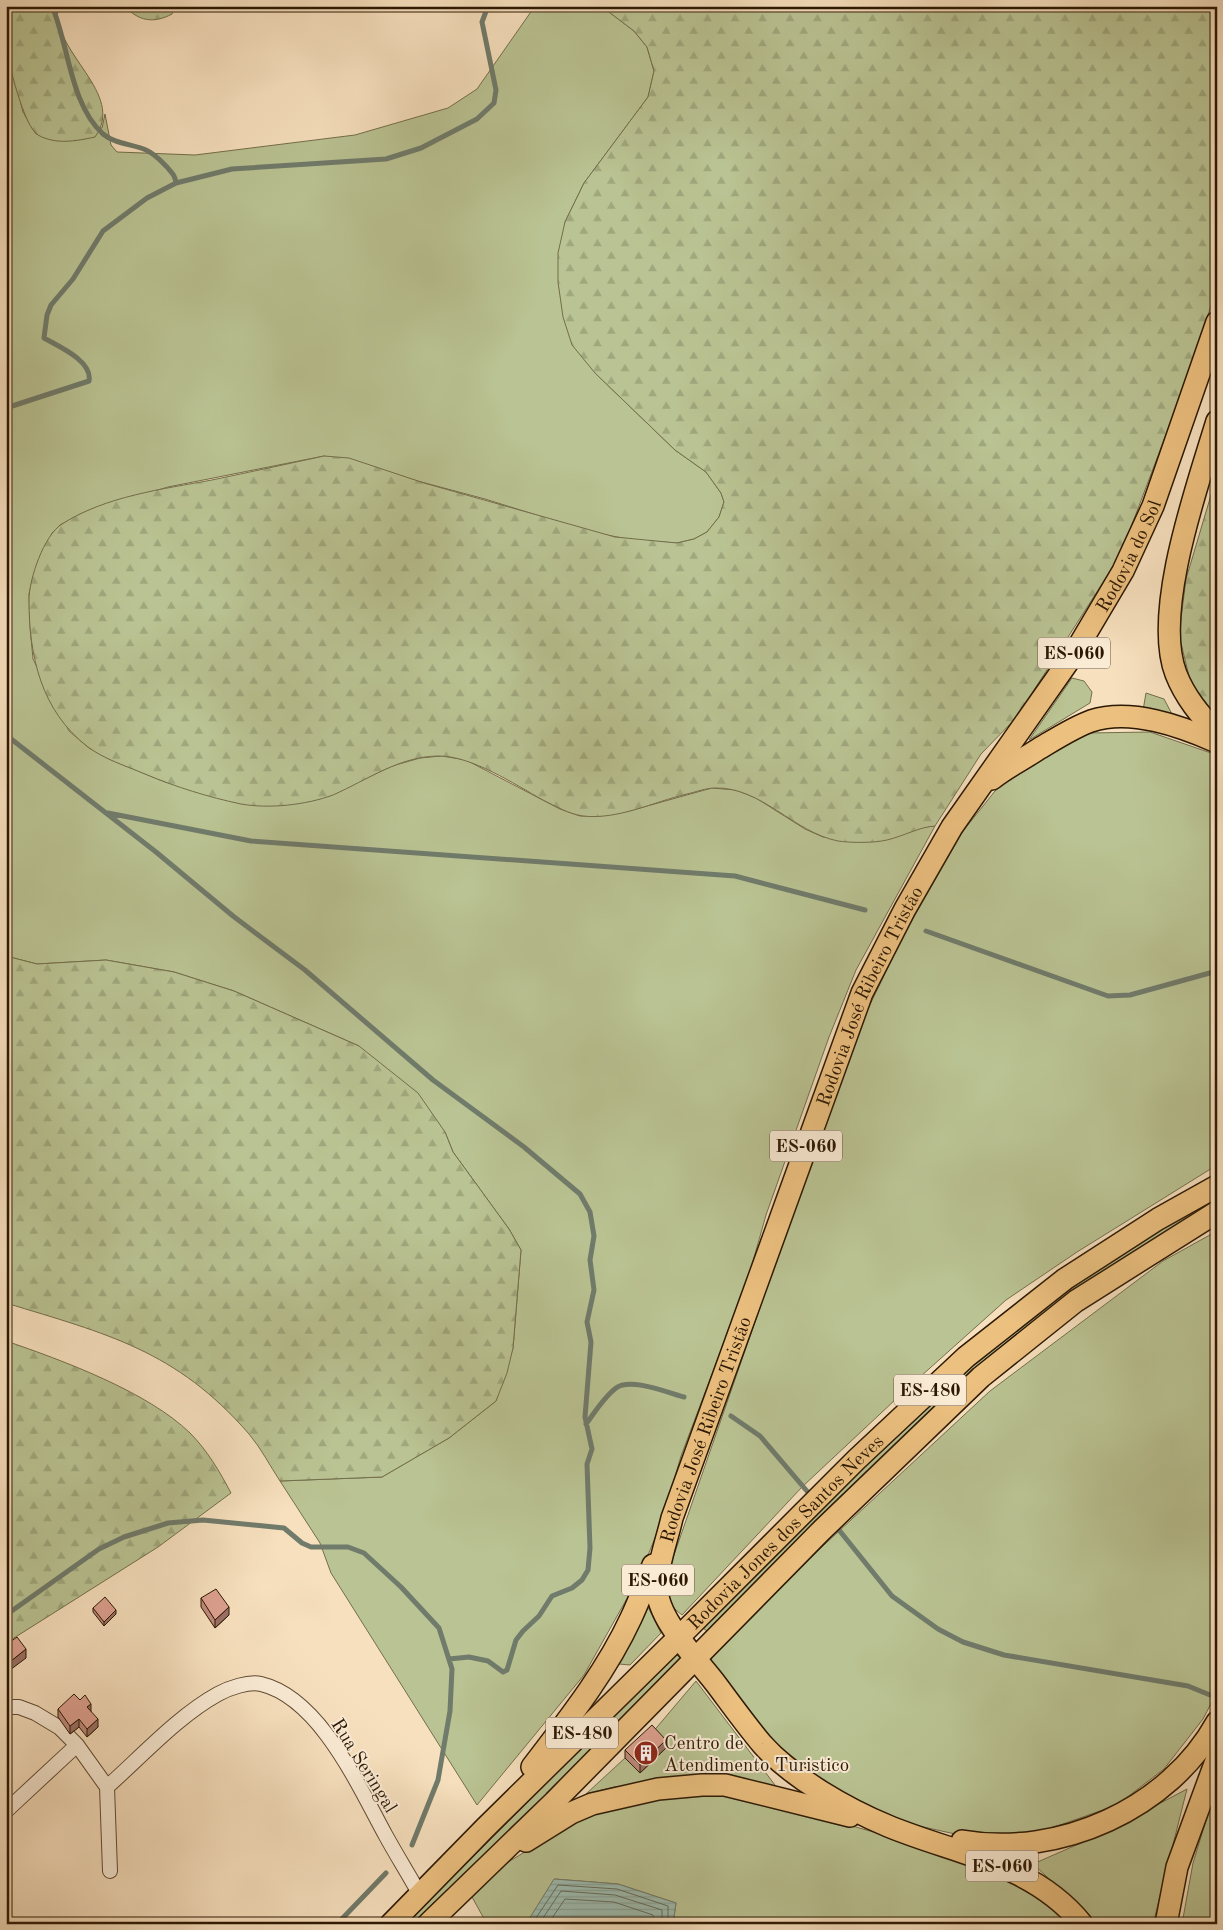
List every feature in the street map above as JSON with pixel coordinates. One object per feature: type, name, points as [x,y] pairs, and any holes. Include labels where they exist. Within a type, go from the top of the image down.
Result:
[{"type":"main road","name":"Rodovia do Sol","points":[[978,790],[1075,652],[1123,571],[1153,506],[1217,322]]},
{"type":"main road","name":"Rodovia do Sol","points":[[1217,421],[1177,559],[1169,637],[1175,673],[1194,708],[1217,733]]},
{"type":"main road","points":[[978,790],[1010,765],[1092,721],[1119,717],[1132,718],[1187,730],[1217,742]]},
{"type":"main road","name":"Rodovia José Ribeiro Tristão","points":[[978,790],[952,828],[905,909],[862,993],[672,1518],[657,1585],[659,1605],[679,1637],[763,1745],[791,1771],[818,1790],[898,1829],[993,1862],[1031,1880],[1074,1915],[1082,1924]]},
{"type":"main road","name":"Rodovia Jones dos Santos Neves","points":[[391,1924],[857,1458],[966,1357],[1065,1279],[1158,1219],[1217,1186]]},
{"type":"main road","name":"Rodovia Jones dos Santos Neves","points":[[428,1924],[497,1858],[909,1444],[981,1377],[1076,1301],[1217,1212]]},
{"type":"main road","points":[[485,1828],[577,1708],[611,1656],[631,1618],[672,1518]]},
{"type":"main road","points":[[497,1858],[570,1813],[592,1804],[658,1789],[702,1785],[725,1785],[898,1829],[989,1846],[1028,1842],[1082,1832],[1119,1814],[1168,1781],[1206,1741],[1217,1722]]},
{"type":"main road","points":[[1166,1924],[1177,1867],[1217,1758]]},
{"type":"street","name":"Rua Seringal","points":[[107,1787],[190,1714],[218,1694],[245,1684],[260,1684],[278,1690],[293,1700],[316,1722],[342,1757],[420,1895]]},
{"type":"street","points":[[6,1706],[19,1707],[35,1713],[60,1728],[77,1745],[107,1787],[110,1871]]},
{"type":"street","points":[[6,1811],[77,1745]]},
{"type":"green space","points":[[6,6],[58,6],[59,23],[65,40],[95,88],[102,104],[102,121],[95,137],[73,141],[59,141],[45,138],[33,130],[22,107],[10,65],[6,45]]},
{"type":"green space","points":[[124,6],[175,6],[172,14],[152,20],[135,15]]},
{"type":"green space","points":[[535,6],[601,6],[634,31],[647,47],[654,71],[648,97],[584,183],[565,222],[595,373],[675,450],[706,472],[721,493],[724,502],[719,517],[707,532],[694,539],[677,543],[633,540],[591,532],[485,499],[324,456],[168,487],[85,512],[60,525],[52,533],[33,577],[29,594],[33,659],[69,731],[89,748],[109,759],[165,782],[243,804],[300,803],[329,796],[392,766],[420,758],[442,756],[466,760],[560,809],[580,816],[600,816],[629,811],[712,788],[736,790],[756,798],[805,829],[823,837],[935,826],[856,970],[829,1037],[766,1215],[748,1279],[681,1456],[662,1521],[639,1577],[584,1675],[477,1805],[331,1573],[320,1543],[280,1481],[382,1477],[449,1438],[496,1401],[513,1348],[521,1250],[509,1229],[453,1152],[445,1132],[359,1046],[234,991],[174,972],[106,960],[37,964],[6,956],[6,45],[23,112],[36,134],[102,128],[105,114],[111,145],[117,152],[195,155],[355,135],[448,108],[477,89]]},
{"type":"green space","points":[[601,6],[1217,6],[1217,287],[1189,374],[1120,556],[1016,718],[981,754],[935,826],[876,842],[838,841],[822,836],[806,829],[763,802],[748,795],[732,790],[715,788],[674,797],[622,813],[596,817],[583,816],[567,812],[552,805],[479,766],[452,757],[439,756],[425,757],[397,764],[333,795],[311,801],[287,805],[263,806],[241,804],[168,783],[115,762],[88,747],[72,733],[59,717],[41,681],[35,662],[32,642],[30,591],[39,558],[55,530],[79,514],[116,500],[155,490],[324,456],[349,458],[424,483],[615,537],[677,543],[694,539],[707,532],[719,517],[724,502],[721,493],[706,472],[675,450],[595,373],[572,345],[563,317],[558,282],[558,253],[565,222],[584,183],[648,97],[654,71],[647,47],[634,31]]},
{"type":"green space","points":[[1217,475],[1217,726],[1207,712],[1190,680],[1179,635],[1186,579]]},
{"type":"green space","points":[[1072,678],[1084,681],[1092,692],[1090,703],[1029,740]]},
{"type":"green space","points":[[1146,693],[1164,699],[1180,729],[1141,722]]},
{"type":"green space","points":[[1150,732],[1211,753],[1217,757],[1217,1165],[1077,1252],[1006,1300],[911,1385],[802,1487],[682,1615],[670,1605],[666,1578],[853,1040],[903,936],[963,831],[995,791],[1042,754],[1087,733]]},
{"type":"green space","points":[[6,956],[37,964],[106,960],[174,972],[234,991],[359,1046],[418,1093],[445,1132],[453,1152],[509,1229],[521,1250],[513,1348],[507,1373],[496,1401],[449,1438],[382,1477],[280,1481],[253,1439],[222,1406],[194,1382],[167,1364],[108,1336],[6,1303]]},
{"type":"green space","points":[[1217,1198],[1217,1206],[1074,1296],[709,1633],[702,1627],[913,1419],[973,1363],[1070,1289],[1164,1228]]},
{"type":"green space","points":[[1217,1231],[1217,1692],[1203,1719],[1164,1769],[1117,1805],[1046,1830],[973,1838],[901,1822],[827,1784],[773,1741],[710,1667],[714,1647],[990,1391],[1163,1261]]},
{"type":"green space","points":[[6,1341],[103,1379],[151,1404],[172,1418],[190,1433],[208,1454],[231,1493],[158,1547],[6,1643]]},
{"type":"green space","points":[[647,1605],[661,1633],[630,1665],[619,1664]]},
{"type":"green space","points":[[676,1654],[682,1660],[417,1924],[406,1924]]},
{"type":"green space","points":[[696,1681],[778,1789],[716,1776],[614,1787],[586,1794],[625,1758],[640,1773],[666,1748],[652,1733]]},
{"type":"green space","points":[[1217,1784],[1217,1924],[1182,1924],[1193,1863]]},
{"type":"green space","points":[[1187,1789],[1153,1924],[1091,1924],[1072,1900],[1033,1864],[1106,1832]]},
{"type":"green space","points":[[720,1793],[754,1798],[940,1851],[1030,1888],[1073,1924],[673,1924],[676,1903],[618,1884],[555,1879],[526,1924],[487,1924],[472,1897],[500,1867],[584,1816],[631,1801]]},
{"type":"water","points":[[554,1879],[618,1884],[676,1903],[673,1924],[526,1924]]},
{"type":"building","points":[[216,1589],[229,1607],[215,1620],[201,1598]]},
{"type":"building","points":[[105,1597],[116,1610],[104,1622],[93,1608]]},
{"type":"building","points":[[17,1637],[26,1649],[6,1665],[6,1645]]},
{"type":"building","points":[[74,1694],[80,1700],[85,1695],[91,1704],[87,1707],[98,1719],[87,1729],[79,1719],[70,1726],[58,1709]]},
{"type":"building","name":"Centro de Atendimento Turistico","points":[[652,1725],[666,1740],[640,1765],[625,1750]]},
{"type":"waterway","points":[[52,6],[77,91],[92,122],[108,137],[118,142],[141,148],[152,154],[172,173],[176,183]]},
{"type":"waterway","points":[[6,408],[89,381],[86,367],[80,361],[44,338],[47,315],[51,305],[73,279],[103,231],[147,198],[176,183],[232,169],[386,159],[421,148],[477,119],[494,103],[496,90],[482,22],[488,6]]},
{"type":"waterway","points":[[6,735],[156,852],[233,916],[305,970],[433,1080],[524,1147],[580,1194],[590,1212],[594,1236],[590,1260],[594,1290],[587,1322],[591,1342],[585,1417],[592,1449],[587,1464],[590,1548],[588,1570],[582,1580],[572,1588],[552,1596],[539,1616],[523,1631],[516,1640],[507,1670],[503,1672],[488,1661],[469,1657],[449,1659]]},
{"type":"waterway","points":[[108,813],[251,841],[735,876],[865,910]]},
{"type":"waterway","points":[[926,931],[1108,996],[1130,995],[1217,971]]},
{"type":"waterway","points":[[586,1424],[608,1396],[622,1385],[640,1385],[684,1397]]},
{"type":"waterway","points":[[731,1416],[760,1436],[812,1497]]},
{"type":"waterway","points":[[6,1615],[99,1549],[124,1537],[168,1523],[203,1520],[284,1528],[302,1543],[311,1547],[348,1547],[364,1553],[401,1587],[439,1628],[452,1669],[450,1711],[438,1780],[412,1845]]},
{"type":"waterway","points":[[835,1525],[892,1596],[938,1629],[963,1642],[1004,1655],[1188,1686],[1215,1697]]},
{"type":"waterway","points":[[337,1924],[386,1873]]},
{"type":"place","name":"Centro de Atendimento Turistico","points":[[646,1753]]}]
